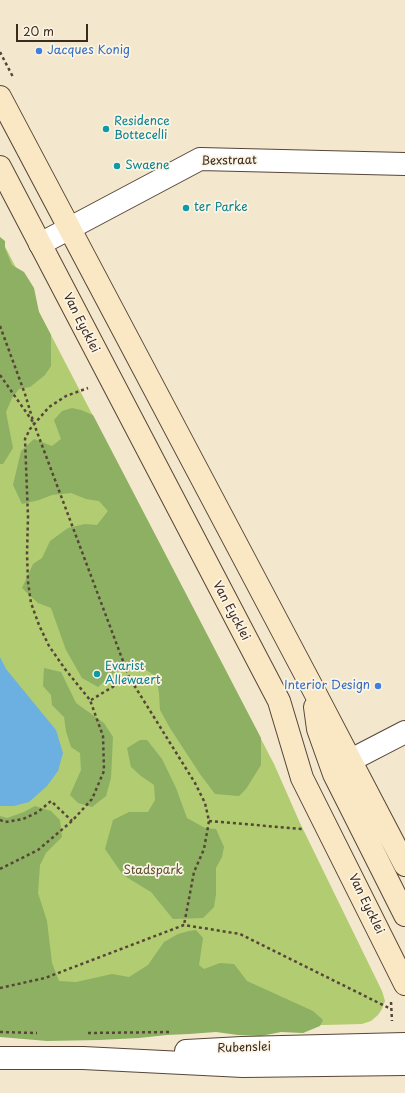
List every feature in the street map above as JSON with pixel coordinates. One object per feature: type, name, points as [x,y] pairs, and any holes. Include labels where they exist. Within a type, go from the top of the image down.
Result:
[{"type":"main road","points":[[0,97],[311,684],[405,865]]},
{"type":"main road","name":"Van Eycklei","points":[[0,167],[279,701],[302,778],[326,824],[398,991]]},
{"type":"main road","points":[[311,684],[318,729],[334,774],[405,915]]},
{"type":"street","name":"Bexstraat","points":[[70,228],[200,159],[405,164]]},
{"type":"street","points":[[40,244],[70,228]]},
{"type":"street","points":[[351,760],[405,732]]},
{"type":"street","name":"Rubenslei","points":[[83,1058],[242,1048],[405,1044]]},
{"type":"street","name":"Rubenslei","points":[[0,1058],[83,1058],[243,1066],[405,1064]]},
{"type":"path","points":[[0,326],[20,379],[34,424],[130,677],[195,783],[205,803],[209,821],[204,849],[194,872],[184,925]]},
{"type":"path","points":[[0,376],[34,424]]},
{"type":"path","points":[[0,869],[38,850],[72,821],[92,799],[104,771],[104,736],[90,700],[49,646],[38,625],[31,603],[28,582],[27,554],[28,517],[25,439],[30,429],[49,407],[66,396],[88,388],[91,394]]},
{"type":"path","points":[[90,700],[130,677]]},
{"type":"path","points":[[0,820],[5,822],[23,819],[38,812],[51,800],[72,821]]},
{"type":"path","points":[[209,821],[303,829],[311,832],[326,824]]},
{"type":"path","points":[[0,988],[45,978],[184,925],[240,934],[391,1010]]},
{"type":"path","points":[[392,1025],[391,1010],[398,991]]},
{"type":"green space","name":"Stadspark","points":[[0,237],[274,764],[300,823],[382,991],[385,1001],[378,1015],[371,1021],[362,1024],[325,1025],[0,1025]]},
{"type":"green space","points":[[0,237],[5,241],[5,248],[12,265],[24,272],[34,288],[39,312],[51,335],[51,366],[45,375],[30,387],[19,389],[12,398],[6,412],[13,448],[3,464],[0,464]]},
{"type":"green space","points":[[72,408],[93,415],[261,738],[261,765],[246,789],[239,796],[215,794],[200,774],[160,710],[156,676],[134,663],[114,673],[98,687],[82,678],[66,650],[51,608],[38,603],[22,588],[33,564],[42,558],[50,541],[68,528],[85,524],[97,525],[108,511],[99,501],[86,499],[71,493],[52,495],[22,504],[13,485],[21,451],[34,439],[52,446],[61,439],[54,420],[62,411]]},
{"type":"green space","points":[[44,668],[61,672],[76,703],[104,723],[113,737],[111,778],[106,796],[92,807],[78,803],[70,795],[81,770],[80,753],[71,747],[66,731],[64,717],[52,705],[51,695],[43,686]]},
{"type":"green space","points":[[140,740],[147,740],[162,759],[176,788],[187,818],[205,828],[216,829],[224,847],[222,857],[216,868],[216,894],[214,907],[203,918],[173,919],[151,892],[123,875],[105,849],[113,820],[129,812],[148,812],[155,800],[154,785],[131,767],[127,748]]},
{"type":"green space","points":[[35,806],[51,811],[60,820],[62,837],[46,853],[40,865],[38,893],[47,921],[52,963],[59,981],[76,982],[112,974],[129,977],[148,965],[164,942],[178,934],[196,930],[203,938],[199,965],[204,969],[220,963],[234,964],[247,981],[313,1011],[323,1020],[320,1026],[303,1033],[281,1032],[261,1036],[216,1032],[139,1038],[47,1041],[0,1037],[0,816],[7,818]]},
{"type":"water","points":[[0,657],[6,669],[56,730],[63,753],[58,771],[47,786],[29,802],[14,806],[0,806]]},
{"type":"place","name":"Jacques Konig","points":[[39,51]]},
{"type":"place","name":"Residence Bottecelli","points":[[106,129]]},
{"type":"place","name":"Swaene","points":[[117,166]]},
{"type":"place","name":"ter Parke","points":[[186,208]]},
{"type":"place","name":"Evarist Allewaert","points":[[97,674]]},
{"type":"place","name":"Interior Design","points":[[378,686]]}]
